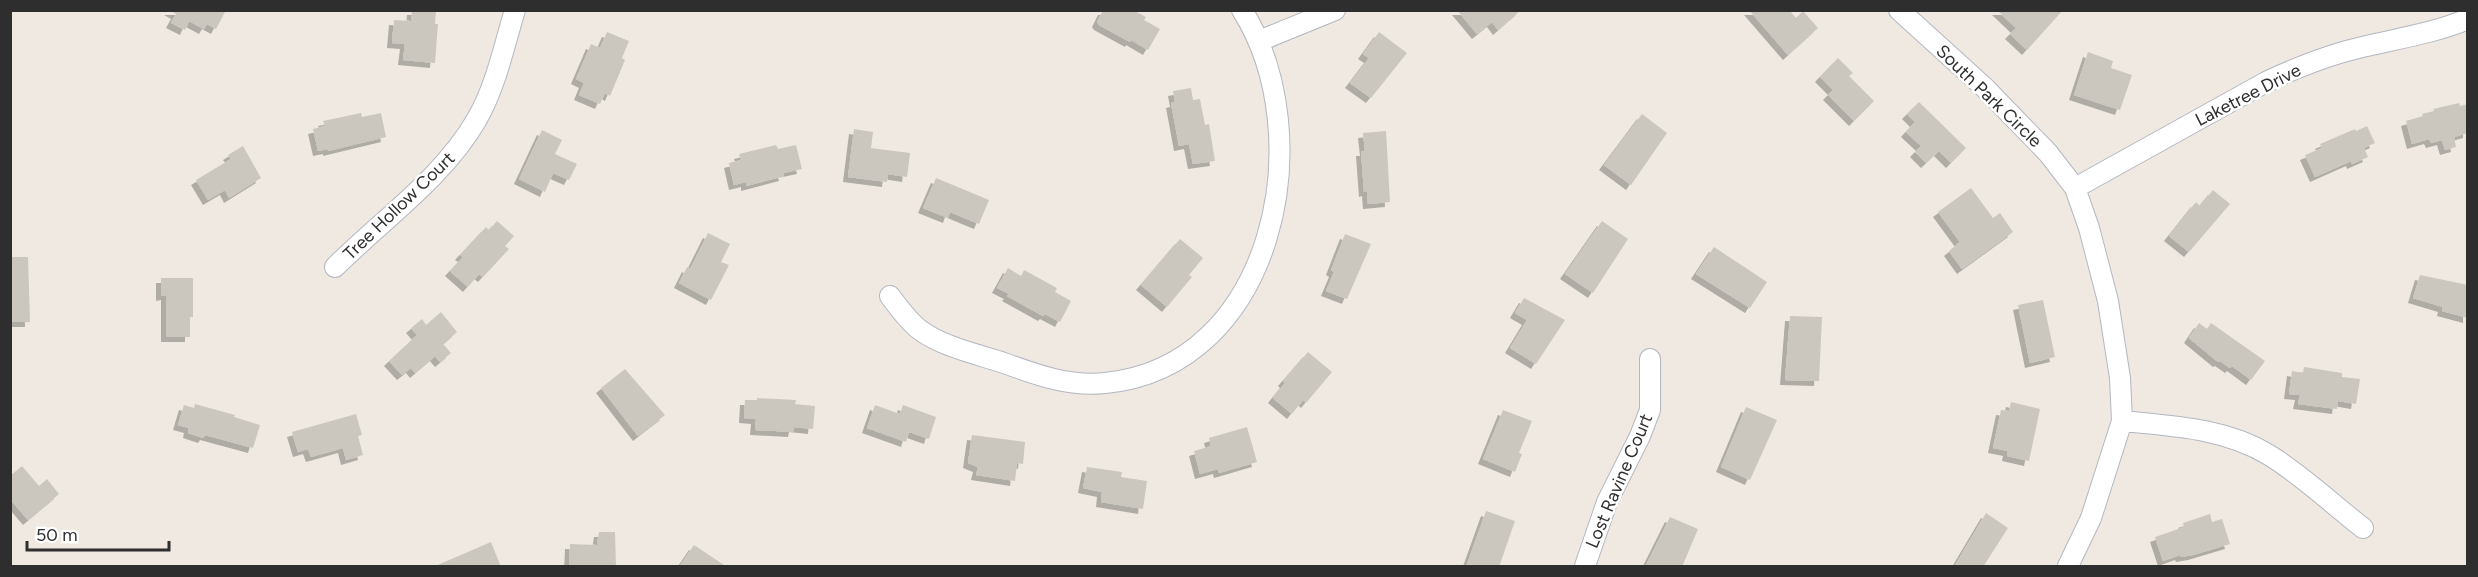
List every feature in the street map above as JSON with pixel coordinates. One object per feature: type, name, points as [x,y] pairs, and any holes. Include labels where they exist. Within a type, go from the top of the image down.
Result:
[{"type":"street","name":"Tree Hollow Court","points":[[335,267],[440,169],[462,144],[487,99],[515,10]]},
{"type":"street","points":[[890,296],[911,322],[938,340],[1043,377],[1066,382],[1086,384],[1120,382],[1155,372],[1188,355],[1204,342],[1228,314],[1246,287],[1263,247],[1276,200],[1280,160],[1279,119],[1271,75],[1259,41],[1242,10]]},
{"type":"street","points":[[1259,41],[1335,10]]},
{"type":"street","name":"South Park Circle","points":[[1899,10],[2008,110],[2048,153],[2075,188],[2089,228],[2108,301],[2120,378],[2122,421],[2091,518],[2068,567]]},
{"type":"street","name":"Laketree Drive","points":[[2075,188],[2294,69],[2344,52],[2428,34],[2468,20]]},
{"type":"street","name":"Lost Ravine Court","points":[[1585,567],[1607,502],[1640,436],[1650,410],[1650,359]]},
{"type":"street","points":[[2122,421],[2207,431],[2250,445],[2289,468],[2364,528]]},
{"type":"building","points":[[169,10],[226,10],[216,29],[207,24],[204,29],[189,21],[185,30],[171,23],[176,14]]},
{"type":"building","points":[[412,10],[436,10],[435,24],[438,24],[435,63],[403,60],[405,44],[392,43],[394,20],[411,21]]},
{"type":"building","points":[[1103,10],[1133,10],[1146,17],[1144,20],[1160,29],[1148,50],[1099,25],[1097,22]]},
{"type":"building","points":[[1457,10],[1521,10],[1498,30],[1492,22],[1477,34]]},
{"type":"building","points":[[1749,10],[1789,10],[1796,18],[1803,11],[1818,28],[1788,55]]},
{"type":"building","points":[[1997,10],[2063,10],[2027,50],[2010,34],[2016,28]]},
{"type":"building","points":[[607,32],[629,41],[622,58],[625,60],[610,96],[605,93],[600,104],[579,95],[584,83],[576,79],[591,44],[600,48]]},
{"type":"building","points":[[1379,32],[1407,53],[1371,98],[1350,83],[1369,58],[1363,54]]},
{"type":"building","points":[[2088,52],[2113,61],[2111,68],[2132,75],[2120,110],[2074,95]]},
{"type":"building","points":[[1838,58],[1853,73],[1849,76],[1874,101],[1854,121],[1828,95],[1833,90],[1820,77]]},
{"type":"building","points":[[1191,88],[1193,100],[1200,99],[1205,125],[1209,124],[1215,161],[1193,164],[1189,144],[1179,146],[1171,103],[1175,102],[1173,91]]},
{"type":"building","points":[[1919,102],[1966,148],[1951,163],[1939,151],[1926,163],[1915,152],[1921,146],[1906,132],[1915,122],[1907,114]]},
{"type":"building","points":[[2459,103],[2460,106],[2468,104],[2468,133],[2454,137],[2456,147],[2445,150],[2442,140],[2431,143],[2429,139],[2412,144],[2406,121],[2423,116],[2422,114],[2434,111],[2433,109]]},
{"type":"building","points":[[361,113],[362,117],[381,113],[386,137],[328,151],[328,149],[318,151],[313,129],[325,126],[323,121]]},
{"type":"building","points":[[1642,114],[1667,133],[1631,185],[1604,165]]},
{"type":"building","points":[[2367,126],[2375,143],[2364,148],[2368,157],[2352,164],[2351,161],[2315,177],[2305,155],[2322,148],[2320,144]]},
{"type":"building","points":[[854,129],[873,132],[871,148],[910,153],[907,177],[888,174],[887,182],[848,177]]},
{"type":"building","points":[[542,130],[562,140],[555,154],[577,164],[569,180],[553,173],[545,192],[519,179]]},
{"type":"building","points":[[1386,131],[1390,202],[1368,204],[1367,191],[1364,192],[1361,151],[1365,151],[1363,133]]},
{"type":"building","points":[[776,145],[778,149],[796,145],[802,169],[746,186],[746,182],[734,185],[729,163],[741,160],[739,154]]},
{"type":"building","points":[[243,146],[261,178],[229,198],[225,190],[208,200],[196,180],[231,159],[228,155]]},
{"type":"building","points":[[936,178],[989,200],[979,224],[950,212],[948,218],[923,208]]},
{"type":"building","points":[[1971,188],[1993,218],[2000,213],[2013,232],[1962,269],[1949,251],[1960,242],[1938,212]]},
{"type":"building","points":[[2213,190],[2230,204],[2189,252],[2169,236],[2196,202],[2200,206]]},
{"type":"building","points":[[497,221],[514,236],[505,246],[509,249],[483,277],[479,274],[468,287],[450,271],[463,257],[460,255],[486,227],[489,230]]},
{"type":"building","points":[[1602,221],[1628,239],[1593,293],[1565,274]]},
{"type":"building","points":[[708,233],[730,244],[721,262],[729,265],[711,300],[679,283],[687,267],[690,269]]},
{"type":"building","points":[[1345,234],[1371,244],[1347,299],[1326,291],[1334,272],[1331,270]]},
{"type":"building","points":[[1180,239],[1203,258],[1189,275],[1192,277],[1167,307],[1141,285]]},
{"type":"building","points":[[1714,247],[1767,282],[1750,308],[1696,274]]},
{"type":"building","points":[[10,257],[28,257],[30,322],[10,322]]},
{"type":"building","points":[[1008,268],[1021,276],[1024,270],[1057,288],[1055,292],[1071,301],[1060,322],[1045,314],[1043,316],[997,288]]},
{"type":"building","points":[[2420,275],[2468,285],[2468,318],[2442,311],[2443,307],[2413,298]]},
{"type":"building","points":[[161,278],[193,278],[193,317],[190,317],[190,337],[166,337],[166,295],[161,296]]},
{"type":"building","points":[[1524,298],[1565,320],[1536,364],[1510,348],[1527,320],[1515,313]]},
{"type":"building","points":[[2043,300],[2055,357],[2030,363],[2018,305]]},
{"type":"building","points":[[441,312],[457,332],[443,344],[451,353],[440,362],[435,356],[415,373],[411,368],[402,375],[389,361],[417,335],[411,328],[422,319],[426,325]]},
{"type":"building","points":[[1790,316],[1822,317],[1819,381],[1785,380]]},
{"type":"building","points":[[2199,323],[2207,329],[2211,323],[2265,361],[2251,380],[2232,366],[2230,368],[2218,362],[2189,338]]},
{"type":"building","points":[[1308,352],[1332,372],[1306,403],[1303,400],[1292,414],[1273,398],[1285,383],[1283,381]]},
{"type":"building","points":[[2304,367],[2342,373],[2342,377],[2360,379],[2356,404],[2338,401],[2337,409],[2298,404],[2300,395],[2289,394],[2292,371],[2303,373]]},
{"type":"building","points":[[625,369],[665,415],[638,436],[601,388]]},
{"type":"building","points":[[757,398],[796,400],[795,404],[815,406],[813,429],[794,427],[793,432],[755,430],[756,419],[744,418],[745,400],[757,400]]},
{"type":"building","points":[[2011,402],[2040,409],[2029,461],[2007,456],[2008,451],[1993,448],[2001,410],[2009,411]]},
{"type":"building","points":[[195,404],[235,415],[234,417],[260,425],[253,448],[205,435],[203,438],[188,433],[189,428],[178,425],[184,405],[194,408]]},
{"type":"building","points":[[875,405],[900,414],[903,405],[936,417],[929,439],[909,432],[906,442],[867,428]]},
{"type":"building","points":[[1746,407],[1777,420],[1750,480],[1721,467]]},
{"type":"building","points":[[1503,410],[1532,421],[1519,453],[1522,454],[1515,472],[1483,459]]},
{"type":"building","points":[[356,414],[362,435],[358,436],[363,455],[346,460],[343,448],[311,457],[308,449],[298,452],[292,432]]},
{"type":"building","points":[[1247,427],[1257,462],[1219,473],[1218,469],[1200,474],[1194,451],[1211,446],[1209,438]]},
{"type":"building","points":[[972,435],[1025,442],[1023,464],[1017,463],[1015,481],[976,475],[978,467],[968,463]]},
{"type":"building","points":[[22,466],[39,486],[47,479],[59,494],[28,520],[10,499],[10,476]]},
{"type":"building","points":[[1087,467],[1122,472],[1121,477],[1147,481],[1143,509],[1101,502],[1102,492],[1083,488]]},
{"type":"building","points":[[1486,511],[1515,521],[1499,567],[1466,567]]},
{"type":"building","points":[[1986,513],[2008,528],[1983,567],[1954,567]]},
{"type":"building","points":[[2210,514],[2212,522],[2222,519],[2230,544],[2163,561],[2155,537],[2184,527],[2183,523]]},
{"type":"building","points":[[1670,517],[1698,529],[1682,567],[1645,567]]},
{"type":"building","points":[[599,532],[615,532],[616,567],[569,567],[570,544],[597,545]]},
{"type":"building","points":[[491,542],[501,567],[433,567]]},
{"type":"building","points":[[694,545],[727,567],[679,567]]}]
